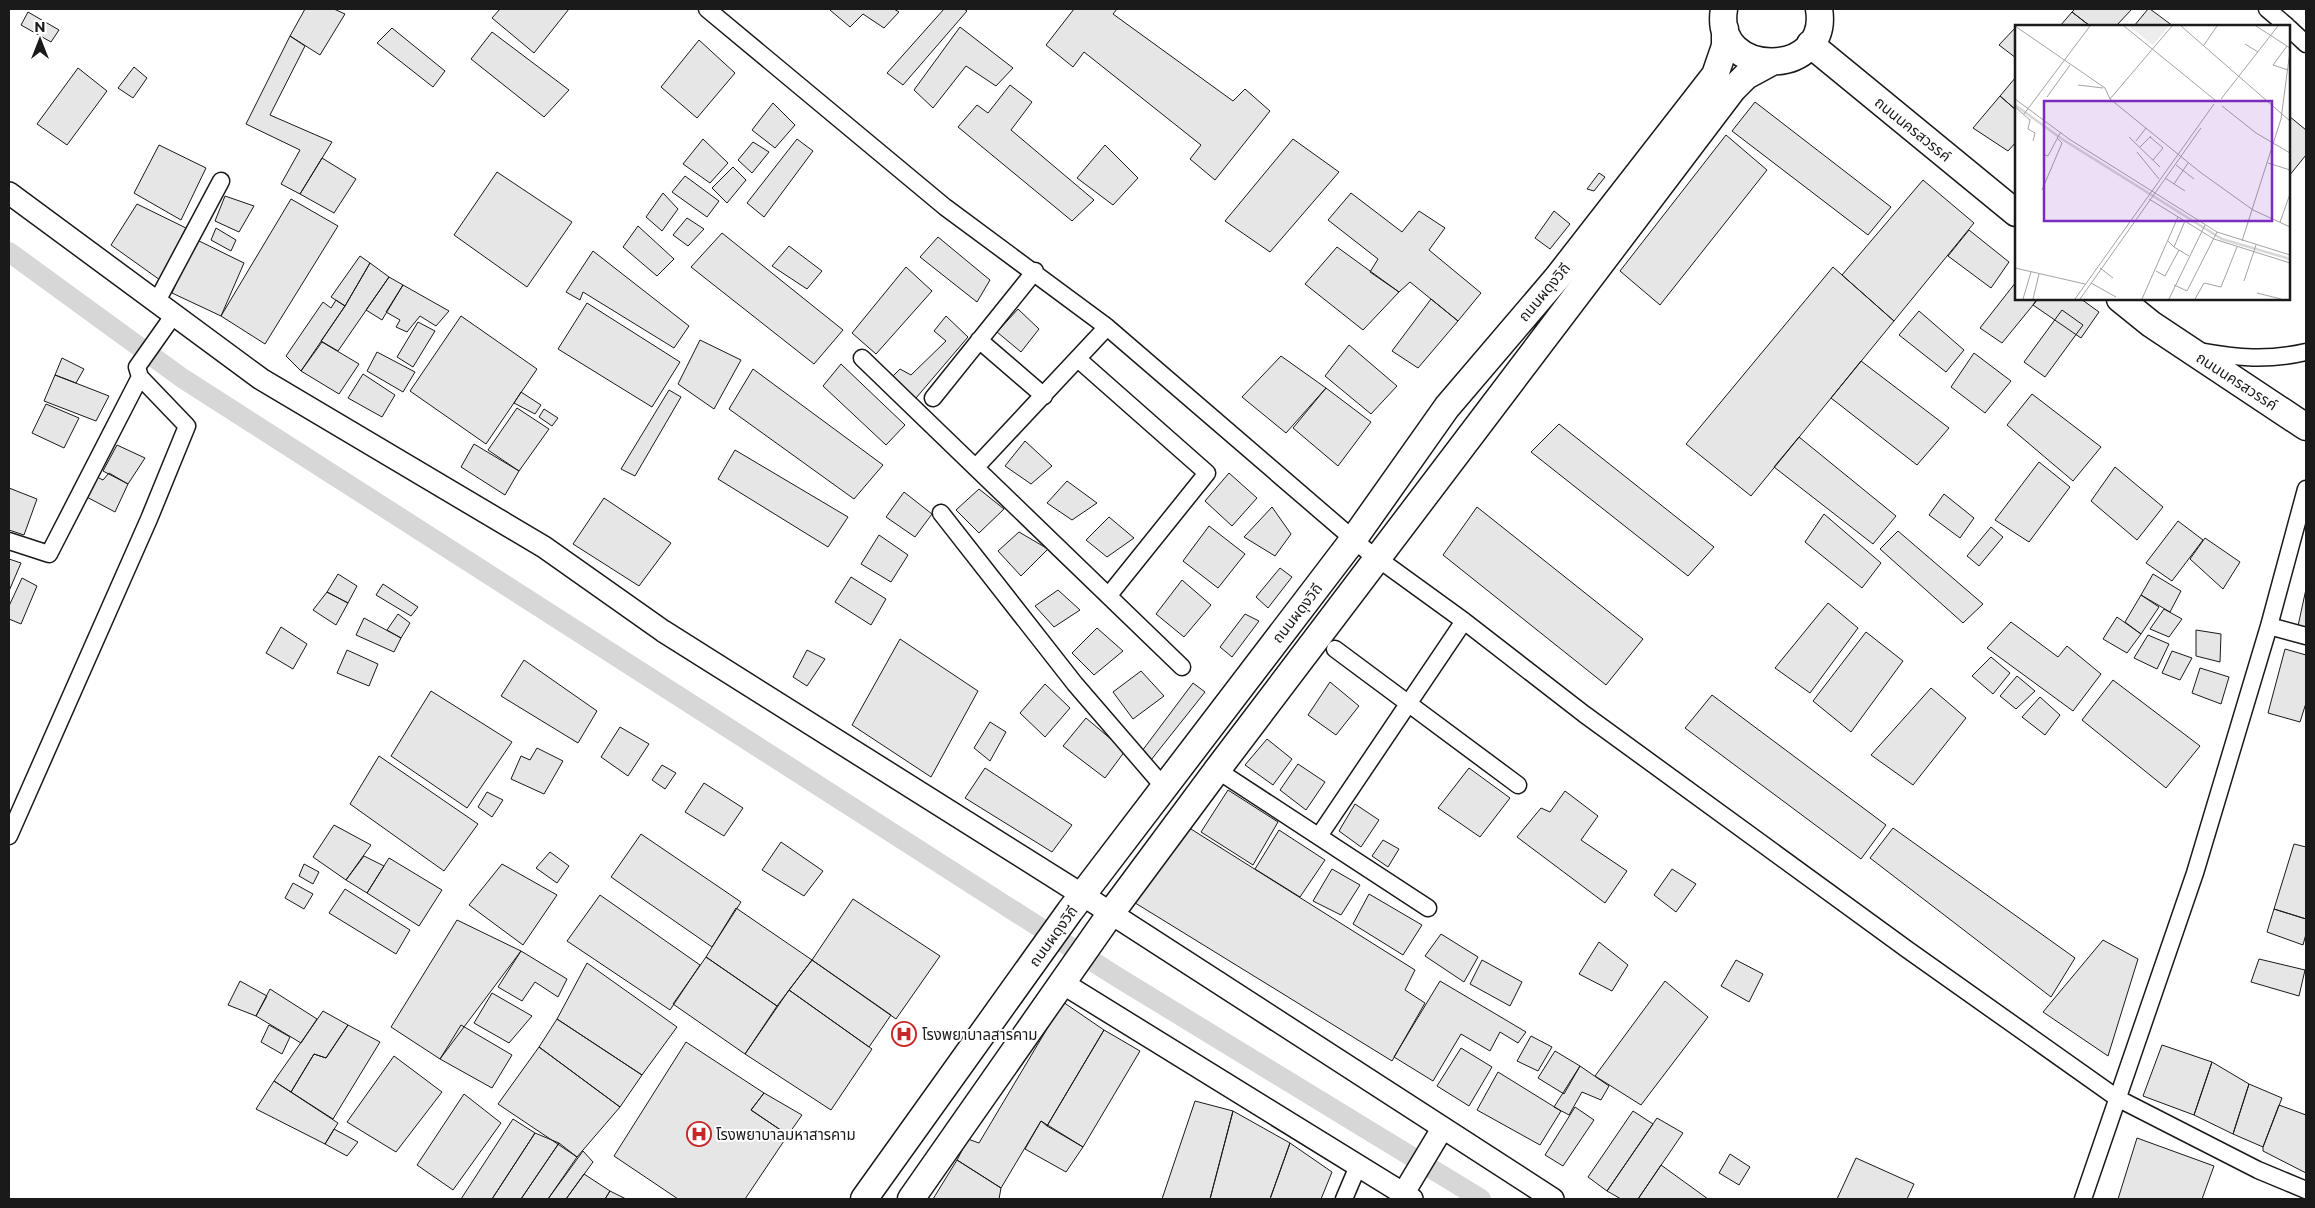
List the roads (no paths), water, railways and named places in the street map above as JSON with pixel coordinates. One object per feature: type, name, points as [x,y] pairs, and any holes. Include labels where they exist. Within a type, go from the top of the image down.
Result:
[{"type":"main road","points":[[1724,19],[1732,43],[1742,54],[1755,61],[1770,63],[1786,61],[1799,55],[1810,44],[1817,30],[1819,9]]},
{"type":"main road","name":"ถนนผดุงวิถี","points":[[864,1199],[1076,903],[1163,786],[1354,540],[1448,407],[1557,278],[1715,75],[1725,46],[1724,19]]},
{"type":"main road","name":"ถนนนครสวรรค์","points":[[1810,44],[2015,213]]},
{"type":"main road","name":"ถนนผดุงวิถี","points":[[911,1199],[1070,975],[1105,922],[1377,558],[1733,89],[1746,76],[1770,63]]},
{"type":"main road","name":"ถนนนครสวรรค์","points":[[2121,300],[2151,324],[2306,427]]},
{"type":"street","points":[[707,9],[945,207],[1107,327],[1354,540],[1464,621],[1606,730],[1908,950],[2117,1098],[2258,1170],[2306,1190]]},
{"type":"street","points":[[2267,9],[2286,25]]},
{"type":"street","points":[[2290,29],[2306,44]]},
{"type":"street","points":[[156,303],[221,181]]},
{"type":"street","points":[[9,193],[156,303],[169,320],[261,379],[544,547],[663,631],[1105,922],[1553,1199]]},
{"type":"street","points":[[933,398],[1035,272]]},
{"type":"street","points":[[9,540],[49,554],[139,372],[169,320]]},
{"type":"street","points":[[976,467],[1107,327]]},
{"type":"street","points":[[979,340],[1044,396]]},
{"type":"street","points":[[2190,349],[2242,359],[2281,358],[2306,352]]},
{"type":"street","points":[[862,358],[1182,667]]},
{"type":"street","points":[[1078,360],[1207,472],[1109,595]]},
{"type":"street","points":[[9,836],[149,519],[186,426],[139,372]]},
{"type":"street","points":[[2083,1199],[2195,873],[2269,626],[2306,489]]},
{"type":"street","points":[[941,513],[1075,684],[1163,786]]},
{"type":"street","points":[[1319,836],[1410,704],[1464,621]]},
{"type":"street","points":[[2269,626],[2306,636]]},
{"type":"street","points":[[1335,649],[1518,785]]},
{"type":"street","points":[[1217,770],[1428,908]]},
{"type":"street","points":[[1070,975],[1358,1166],[1408,1197],[1442,1129]]},
{"type":"street","points":[[1344,1199],[1358,1166]]},
{"type":"waterway","points":[[9,252],[182,378],[1114,975],[1481,1199]]},
{"type":"place","name":"โรงพยาบาลสารคาม","points":[[904,1034]]},
{"type":"place","name":"โรงพยาบาลมหาสารคาม","points":[[699,1134]]}]
